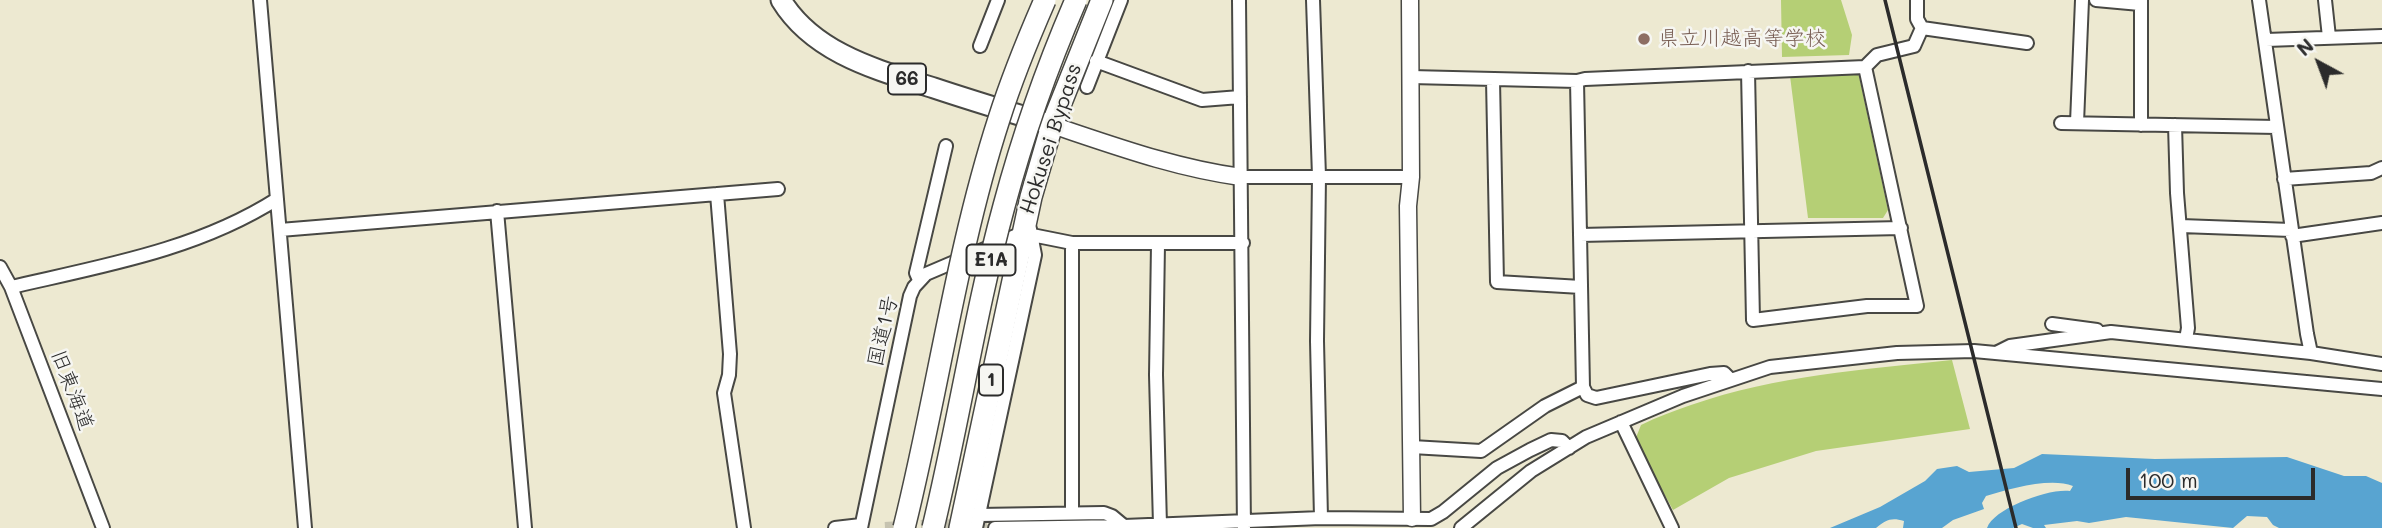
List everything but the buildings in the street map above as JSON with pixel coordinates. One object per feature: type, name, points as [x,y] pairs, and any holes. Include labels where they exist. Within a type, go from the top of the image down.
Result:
[{"type":"highway","name":"E1A","points":[[904,528],[976,200],[999,119],[1027,40],[1045,0]]},
{"type":"highway","name":"E1A","points":[[933,528],[1003,208],[1055,48],[1077,0]]},
{"type":"highway","name":"Hokusei Bypass","points":[[960,528],[1027,234],[1027,211],[1052,125],[1097,9]]},
{"type":"main road","name":"66","points":[[781,0],[796,21],[822,43],[866,65],[1052,125]]},
{"type":"street","points":[[260,0],[305,528]]},
{"type":"street","points":[[980,46],[998,0]]},
{"type":"street","name":"1","points":[[1077,0],[1097,9]]},
{"type":"street","points":[[1087,87],[1121,0]]},
{"type":"street","points":[[1239,0],[1244,525]]},
{"type":"street","points":[[1313,0],[1319,176],[1317,341],[1321,518]]},
{"type":"street","points":[[1410,0],[1411,177],[1408,206],[1412,518]]},
{"type":"street","points":[[1917,0],[1917,19],[1922,28]]},
{"type":"street","points":[[2077,123],[2082,0]]},
{"type":"street","points":[[2096,0],[2140,2],[2141,125]]},
{"type":"street","points":[[2259,0],[2311,353]]},
{"type":"street","points":[[2325,0],[2329,37]]},
{"type":"street","points":[[1411,77],[1577,81],[1865,67],[1877,55],[1914,46],[1922,28]]},
{"type":"street","points":[[1922,28],[2027,43]]},
{"type":"street","points":[[2266,40],[2382,36]]},
{"type":"street","points":[[1096,61],[1202,100],[1240,97]]},
{"type":"street","points":[[1748,71],[1753,320],[1867,306],[1917,306],[1865,67]]},
{"type":"street","points":[[1493,80],[1497,282],[1581,287]]},
{"type":"street","points":[[1577,81],[1583,387],[1587,395],[1596,398],[1710,374],[1724,373],[1730,379]]},
{"type":"street","points":[[2061,122],[2277,127]]},
{"type":"street","points":[[1052,125],[1160,162],[1201,172],[1241,177],[1411,177]]},
{"type":"street","points":[[2175,125],[2177,193],[2188,328],[2186,339]]},
{"type":"street","name":"国道1号","points":[[861,527],[910,296],[919,280],[916,273],[946,146]]},
{"type":"street","points":[[2284,179],[2371,173],[2382,168]]},
{"type":"street","points":[[280,230],[778,189]]},
{"type":"street","points":[[717,194],[730,354],[729,375],[723,393],[744,528]]},
{"type":"street","points":[[11,287],[112,264],[194,241],[277,199]]},
{"type":"street","points":[[498,211],[525,528]]},
{"type":"street","points":[[2180,226],[2292,233],[2382,223]]},
{"type":"street","points":[[1580,235],[1901,228]]},
{"type":"street","points":[[919,280],[934,269],[1027,234],[1072,243],[1243,243]]},
{"type":"street","points":[[1027,234],[1035,255],[978,521],[1104,513],[1112,516],[1123,527]]},
{"type":"street","points":[[1072,243],[1072,513]]},
{"type":"street","points":[[1158,244],[1156,375],[1160,525]]},
{"type":"street","name":"旧東海道","points":[[0,267],[11,287],[103,528]]},
{"type":"street","points":[[2052,324],[2311,353],[2382,364]]},
{"type":"street","points":[[1996,353],[2010,346],[2111,332]]},
{"type":"street","points":[[1461,528],[1531,471],[1569,448],[1621,422],[1730,379],[1770,367],[1942,351],[1996,353],[2382,389]]},
{"type":"street","points":[[1412,447],[1481,451],[1545,406],[1583,387]]},
{"type":"street","points":[[1621,422],[1672,528]]},
{"type":"street","points":[[995,528],[1244,525],[1321,518],[1431,519],[1497,468],[1551,440],[1562,441],[1569,448]]},
{"type":"street","points":[[835,528],[861,527]]},
{"type":"green space","points":[[1781,0],[1841,0],[1852,35],[1849,55],[1782,57]]},
{"type":"green space","points":[[1856,73],[1859,76],[1888,210],[1883,218],[1808,218],[1790,76]]},
{"type":"green space","points":[[1952,360],[1970,429],[1816,451],[1729,478],[1673,510],[1635,440],[1641,425],[1724,395],[1820,375]]},
{"type":"water","points":[[2042,454],[2155,459],[2287,457],[2344,476],[2366,476],[2382,483],[2382,528],[2279,528],[2267,517],[2247,516],[2233,528],[2126,517],[2089,523],[2077,521],[2044,525],[2046,528],[2033,528],[2022,524],[2013,528],[1987,528],[2000,513],[2023,501],[2049,493],[2070,491],[2073,486],[2053,483],[2029,485],[1986,496],[1982,503],[1984,509],[1953,520],[1942,528],[1903,528],[1904,521],[1892,519],[1876,528],[1830,528],[1880,507],[1925,481],[1937,469],[1957,466],[1969,472],[2014,468]]},
{"type":"tunnel","points":[[885,528],[941,525],[995,528]]},
{"type":"railway","points":[[1885,0],[2016,528]]},
{"type":"place","name":"県立川越高等学校","points":[[1644,39]]}]
